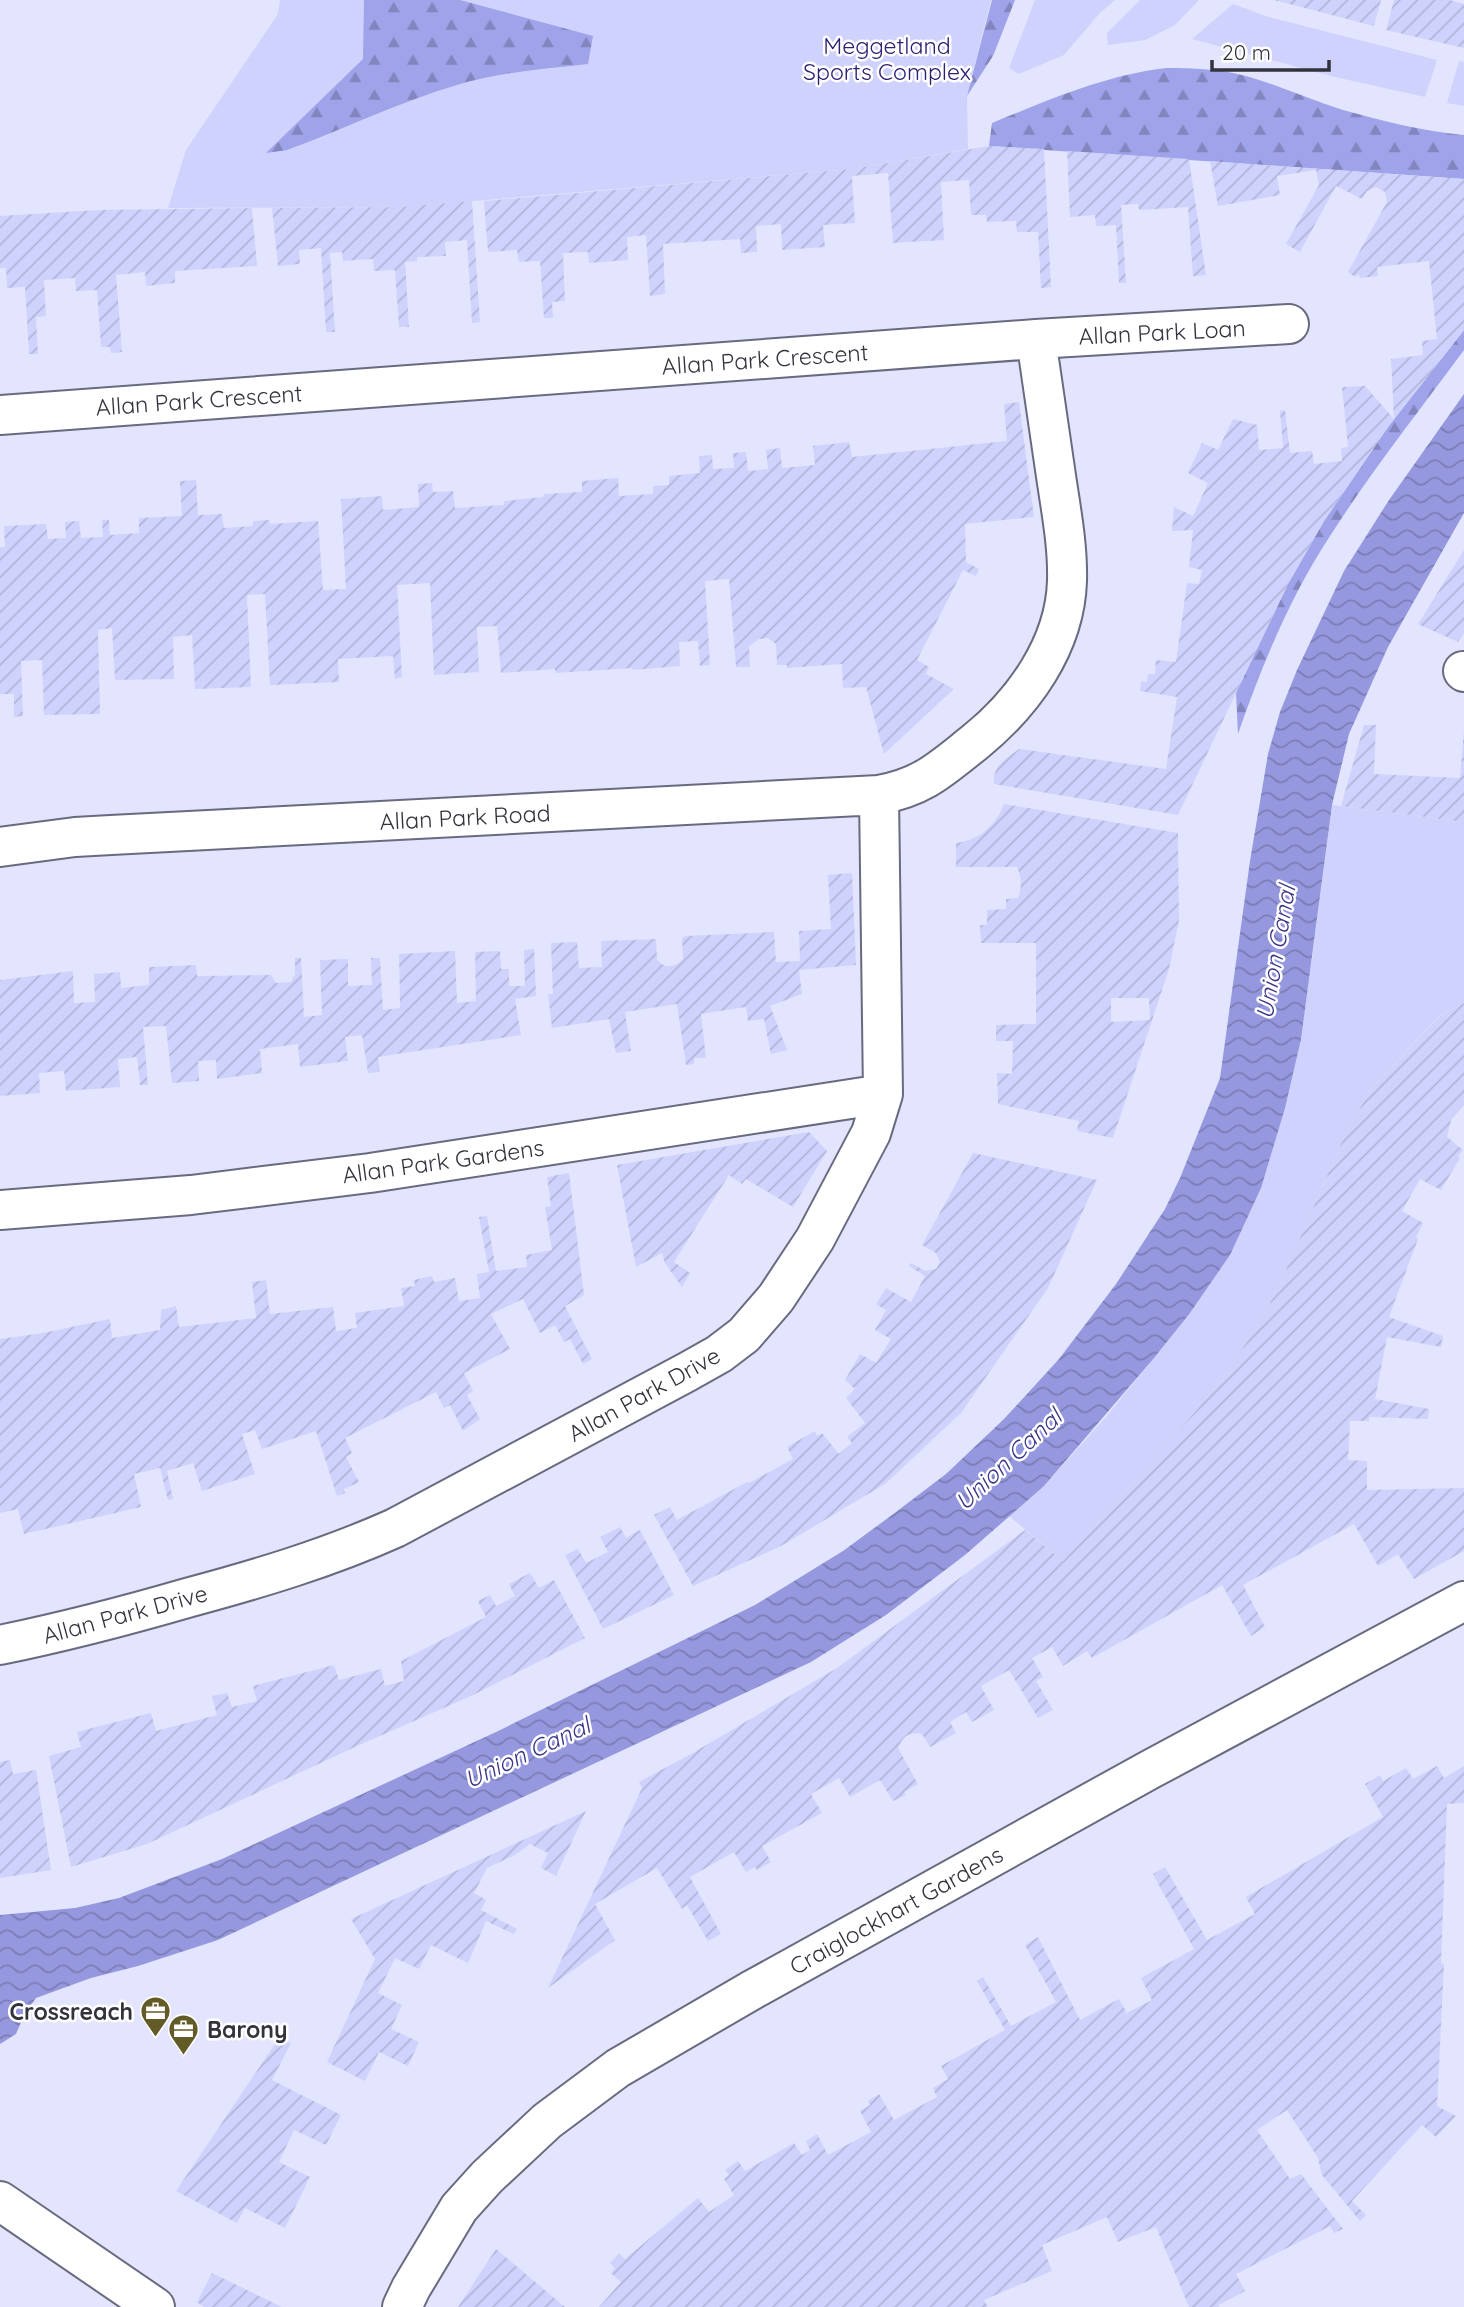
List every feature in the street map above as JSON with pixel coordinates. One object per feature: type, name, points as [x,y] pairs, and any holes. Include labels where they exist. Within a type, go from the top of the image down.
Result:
[{"type":"street","name":"Allan Park Loan","points":[[1036,339],[1289,324]]},
{"type":"street","name":"Allan Park Crescent","points":[[0,415],[1036,339]]},
{"type":"street","name":"Allan Park Road","points":[[0,848],[50,840],[111,835],[879,795],[904,790],[928,778],[993,728],[1014,707],[1028,689],[1048,653],[1064,606],[1067,583],[1066,544],[1036,339]]},
{"type":"street","name":"Allan Park Drive","points":[[0,1645],[71,1631],[246,1582],[356,1545],[395,1528],[719,1354],[744,1335],[761,1318],[815,1239],[871,1133],[884,1094],[879,795]]},
{"type":"street","name":"Allan Park Gardens","points":[[0,1210],[191,1195],[370,1173],[884,1094]]},
{"type":"street","name":"Craiglockhart Gardens","points":[[402,2307],[459,2208],[486,2177],[547,2121],[618,2068],[752,1990],[1151,1769],[1464,1601]]},
{"type":"street","points":[[0,2202],[155,2307]]},
{"type":"green space","name":"Meggetland Sports Complex","points":[[280,0],[991,0],[967,96],[968,149],[852,169],[402,207],[168,208],[186,150],[278,14]]},
{"type":"green space","points":[[364,0],[460,0],[593,36],[588,64],[473,81],[414,99],[287,150],[266,153],[363,59]]},
{"type":"green space","points":[[992,0],[1015,0],[993,56],[967,96]]},
{"type":"green space","points":[[1035,0],[1115,0],[1100,13],[1064,55],[1019,74],[1009,68]]},
{"type":"green space","points":[[1140,0],[1199,0],[1175,25],[1145,40],[1108,45],[1107,33]]},
{"type":"green space","points":[[1274,0],[1381,0],[1374,26]]},
{"type":"green space","points":[[1394,0],[1450,0],[1464,4],[1464,48],[1386,30]]},
{"type":"green space","points":[[1233,4],[1269,17],[1437,60],[1425,97],[1335,77],[1192,39]]},
{"type":"green space","points":[[1459,61],[1464,62],[1464,106],[1447,103]]},
{"type":"green space","points":[[1166,68],[1207,69],[1236,74],[1358,114],[1464,135],[1464,179],[989,146],[992,123],[1099,82]]},
{"type":"green space","points":[[989,146],[1044,149],[1051,287],[1041,288],[1038,232],[1017,232],[1016,221],[987,222],[986,215],[971,215],[969,180],[941,182],[944,240],[893,243],[888,173],[852,176],[855,223],[823,225],[825,247],[782,250],[781,224],[756,226],[757,252],[741,253],[740,239],[663,244],[665,294],[650,296],[646,235],[627,237],[628,260],[589,263],[588,252],[563,253],[565,301],[552,302],[553,318],[544,318],[540,261],[519,262],[517,250],[488,252],[484,201],[852,169]]},
{"type":"green space","points":[[1067,151],[1189,159],[1206,275],[1193,276],[1188,207],[1139,210],[1138,204],[1121,205],[1126,283],[1119,283],[1116,225],[1096,226],[1095,215],[1070,217]]},
{"type":"green space","points":[[1210,161],[1464,179],[1464,330],[1388,427],[1324,521],[1288,584],[1178,815],[994,784],[995,772],[1019,749],[1166,769],[1177,697],[1140,691],[1141,681],[1147,682],[1148,674],[1155,674],[1156,660],[1176,662],[1187,583],[1199,584],[1202,570],[1189,567],[1193,530],[1172,531],[1174,507],[1193,516],[1208,483],[1188,473],[1202,443],[1218,450],[1233,419],[1257,425],[1259,450],[1283,448],[1280,411],[1285,410],[1290,453],[1312,451],[1314,464],[1342,461],[1341,448],[1348,447],[1342,387],[1365,386],[1394,419],[1391,359],[1423,355],[1422,341],[1437,339],[1429,261],[1377,267],[1378,276],[1360,278],[1359,274],[1355,277],[1348,272],[1387,202],[1385,192],[1376,187],[1367,191],[1362,199],[1336,186],[1300,252],[1286,244],[1319,185],[1316,170],[1277,176],[1280,195],[1218,206]]},
{"type":"green space","points":[[472,201],[480,322],[472,323],[467,240],[445,242],[446,256],[417,257],[417,261],[405,262],[409,327],[399,327],[395,270],[374,271],[373,259],[343,261],[342,252],[330,253],[335,332],[326,332],[321,248],[299,250],[300,264],[278,266],[272,208],[401,207]]},
{"type":"green space","points":[[252,208],[257,266],[175,271],[175,283],[146,286],[145,272],[116,275],[122,352],[111,353],[110,347],[101,347],[97,290],[76,291],[75,278],[44,280],[46,316],[36,317],[38,354],[29,354],[25,287],[7,288],[6,268],[0,268],[0,216],[99,210]]},
{"type":"green space","points":[[1464,330],[1464,350],[1362,489],[1302,583],[1267,657],[1238,734],[1236,693],[1288,584],[1324,521],[1388,427]]},
{"type":"green space","points":[[1019,402],[1034,517],[965,524],[966,562],[979,569],[976,576],[963,570],[917,660],[929,667],[926,674],[954,689],[884,754],[866,687],[843,688],[842,664],[787,668],[787,665],[777,665],[776,644],[768,638],[759,639],[749,646],[750,667],[736,667],[729,579],[705,581],[710,665],[700,666],[698,641],[679,642],[680,666],[633,670],[556,673],[555,669],[501,673],[497,626],[477,627],[479,672],[434,675],[430,583],[397,585],[402,677],[395,679],[393,656],[338,659],[339,682],[270,685],[265,594],[247,595],[251,687],[195,689],[192,635],[173,637],[174,679],[115,680],[112,628],[98,630],[100,714],[44,715],[42,660],[21,661],[23,716],[14,717],[14,694],[0,694],[0,547],[5,547],[4,526],[46,524],[48,539],[66,538],[65,522],[79,521],[81,538],[103,537],[102,520],[109,520],[110,535],[139,533],[139,518],[182,516],[180,481],[196,480],[198,515],[222,514],[224,528],[253,526],[253,521],[269,520],[270,524],[318,521],[323,590],[346,589],[341,499],[382,496],[383,510],[419,507],[418,484],[432,483],[433,492],[453,491],[455,508],[504,505],[504,501],[543,497],[544,494],[582,492],[582,481],[618,478],[619,496],[653,494],[653,486],[669,485],[669,476],[700,473],[699,456],[712,455],[713,469],[734,468],[733,453],[746,452],[748,471],[768,469],[766,450],[780,448],[782,468],[815,465],[813,446],[849,442],[852,457],[1007,441],[1004,404]]},
{"type":"green space","points":[[1464,550],[1464,633],[1458,642],[1418,624]]},
{"type":"green space","points":[[1364,725],[1376,725],[1374,774],[1460,778],[1464,730],[1464,822],[1341,806]]},
{"type":"green space","points":[[1004,804],[1178,833],[1179,920],[1169,969],[1113,1138],[1077,1131],[1079,1121],[998,1104],[997,1073],[1012,1074],[1013,1041],[996,1041],[996,1025],[1036,1024],[1036,943],[981,943],[980,925],[987,925],[987,910],[1006,909],[1006,899],[1018,898],[1020,875],[1017,867],[956,867],[956,843],[980,835],[992,825]],"holes":[[[1111,998],[1149,998],[1150,1020],[1111,1022]]]},
{"type":"green space","points":[[1332,805],[1464,822],[1464,1003],[1439,1016],[1373,1086],[1348,1128],[1263,1317],[1227,1372],[1195,1412],[1063,1561],[1009,1516],[1044,1486],[1106,1417],[1190,1313],[1230,1255],[1311,967]]},
{"type":"green space","points":[[852,873],[856,965],[799,970],[802,994],[770,1006],[787,1050],[771,1054],[764,1019],[748,1021],[746,1007],[701,1014],[706,1058],[694,1058],[694,1064],[686,1065],[677,1004],[625,1012],[631,1051],[616,1053],[609,1019],[552,1028],[548,994],[553,994],[551,943],[577,942],[579,968],[602,967],[601,941],[656,939],[657,960],[670,966],[683,959],[682,938],[686,936],[774,932],[776,962],[800,961],[799,931],[831,929],[828,875]]},
{"type":"green space","points":[[534,949],[536,996],[515,999],[521,1035],[378,1057],[380,1072],[368,1073],[362,1035],[345,1037],[348,1061],[300,1067],[298,1044],[260,1049],[262,1073],[217,1079],[216,1060],[198,1061],[199,1081],[172,1083],[166,1026],[143,1027],[148,1085],[140,1085],[137,1057],[118,1059],[120,1087],[66,1091],[64,1071],[39,1073],[40,1093],[0,1096],[0,980],[73,971],[74,1003],[95,1002],[94,974],[120,972],[121,988],[149,985],[149,967],[196,965],[197,976],[271,975],[276,983],[291,982],[295,974],[295,958],[301,958],[304,1017],[322,1015],[320,960],[348,959],[348,986],[372,985],[371,958],[380,958],[383,1010],[400,1008],[399,954],[455,951],[457,1003],[476,1001],[475,952],[500,951],[501,969],[509,969],[509,986],[525,986],[524,950]]},
{"type":"green space","points":[[1464,1003],[1464,1105],[1451,1120],[1447,1137],[1463,1150],[1441,1190],[1420,1179],[1402,1211],[1423,1223],[1389,1317],[1443,1336],[1441,1347],[1387,1337],[1375,1399],[1429,1409],[1428,1419],[1369,1417],[1369,1421],[1350,1421],[1348,1460],[1367,1461],[1367,1490],[1464,1488],[1464,1551],[1414,1579],[1398,1554],[1378,1566],[1354,1524],[1243,1585],[1265,1627],[1251,1636],[1222,1585],[1092,1658],[1087,1651],[1063,1666],[1052,1647],[1032,1658],[1043,1677],[1036,1681],[1053,1710],[1038,1718],[1009,1670],[981,1686],[994,1710],[972,1722],[966,1712],[950,1722],[956,1733],[930,1747],[922,1734],[910,1734],[902,1740],[898,1748],[918,1784],[904,1792],[906,1795],[893,1801],[880,1780],[850,1797],[839,1778],[811,1794],[822,1813],[762,1846],[771,1862],[757,1870],[755,1867],[746,1872],[734,1852],[690,1877],[721,1934],[708,1941],[687,1905],[682,1909],[657,1868],[595,1904],[615,1940],[548,1988],[642,1788],[639,1782],[837,1668],[1025,1530],[1063,1561],[1195,1412],[1227,1372],[1263,1317],[1348,1128],[1373,1086],[1440,1016]]},
{"type":"green space","points":[[809,1132],[827,1151],[793,1207],[746,1179],[742,1184],[729,1175],[674,1262],[690,1273],[682,1287],[665,1263],[662,1253],[636,1267],[617,1165]]},
{"type":"green space","points":[[973,1153],[1097,1180],[1048,1288],[961,1413],[885,1484],[781,1546],[693,1586],[654,1515],[670,1507],[677,1520],[749,1483],[793,1459],[787,1447],[815,1431],[817,1436],[822,1433],[839,1454],[852,1443],[847,1437],[865,1423],[846,1398],[855,1389],[845,1380],[860,1354],[876,1363],[891,1339],[875,1330],[886,1310],[876,1304],[886,1288],[911,1302],[925,1276],[909,1266],[911,1263],[925,1271],[936,1269],[940,1262],[936,1253],[922,1245]]},
{"type":"green space","points":[[569,1173],[584,1295],[565,1306],[592,1359],[583,1364],[570,1339],[564,1342],[555,1325],[540,1333],[523,1299],[491,1314],[510,1349],[464,1373],[473,1391],[467,1395],[480,1419],[463,1431],[450,1405],[444,1408],[436,1392],[345,1438],[352,1453],[346,1457],[359,1482],[344,1489],[345,1493],[337,1496],[316,1431],[262,1449],[255,1430],[242,1434],[255,1474],[202,1491],[193,1463],[167,1471],[173,1499],[168,1500],[160,1468],[134,1474],[141,1507],[24,1534],[18,1509],[0,1513],[0,1339],[110,1319],[112,1338],[160,1330],[161,1310],[176,1306],[179,1327],[256,1318],[252,1282],[266,1280],[270,1314],[333,1307],[336,1331],[357,1328],[355,1313],[404,1306],[401,1288],[415,1286],[414,1280],[432,1276],[434,1282],[455,1278],[459,1301],[480,1298],[477,1274],[489,1272],[479,1217],[487,1216],[496,1271],[527,1267],[526,1255],[552,1250],[545,1207],[551,1206],[547,1177]]},
{"type":"green space","points":[[620,1527],[626,1538],[640,1530],[674,1595],[603,1629],[565,1555],[578,1549],[586,1563],[608,1552],[600,1537]]},
{"type":"green space","points":[[530,1573],[539,1588],[554,1580],[585,1638],[471,1696],[147,1844],[71,1867],[49,1756],[81,1747],[77,1732],[151,1713],[156,1731],[217,1715],[212,1696],[227,1693],[232,1707],[257,1701],[253,1686],[334,1665],[339,1680],[381,1669],[385,1686],[404,1681],[401,1661],[486,1617],[478,1601],[490,1595],[496,1606],[515,1596],[509,1584]]},
{"type":"green space","points":[[10,1760],[13,1774],[36,1770],[51,1870],[0,1878],[0,1762]]},
{"type":"green space","points":[[1437,1766],[1444,1778],[1464,1766],[1464,1803],[1447,1804],[1441,1963],[1444,1964],[1437,2106],[1456,2116],[1436,2137],[1422,2125],[1352,2201],[1366,2215],[1360,2221],[1322,2175],[1318,2158],[1287,2110],[1257,2130],[1290,2179],[1301,2174],[1343,2229],[1334,2233],[1330,2226],[1236,2274],[1245,2291],[1219,2307],[1189,2307],[1156,2227],[1118,2242],[1107,2217],[1042,2245],[1052,2271],[984,2300],[988,2307],[599,2307],[621,2282],[611,2273],[615,2268],[610,2263],[619,2253],[625,2259],[698,2198],[709,2212],[734,2195],[724,2179],[729,2175],[725,2170],[738,2161],[745,2171],[794,2143],[802,2155],[810,2150],[806,2141],[817,2134],[828,2155],[871,2132],[860,2111],[870,2105],[868,2101],[879,2094],[894,2120],[937,2097],[933,2088],[948,2079],[941,2066],[1005,2030],[977,1981],[983,1977],[1011,2026],[1056,2002],[1025,1945],[1038,1937],[1080,2020],[1119,1999],[1127,2013],[1152,2000],[1141,1978],[1194,1949],[1153,1874],[1165,1867],[1207,1940],[1255,1914],[1246,1897],[1383,1817],[1365,1784],[1380,1775],[1383,1781],[1406,1768],[1413,1779]]},
{"type":"green space","points":[[586,1811],[556,1876],[541,1868],[548,1853],[530,1844],[515,1855],[487,1868],[474,1893],[486,1900],[481,1910],[517,1929],[514,1934],[486,1921],[468,1963],[431,1945],[419,1969],[395,1958],[378,1993],[402,2005],[391,2029],[419,2042],[408,2066],[379,2052],[365,2081],[327,2062],[375,1959],[351,1919]]},
{"type":"green space","points":[[279,2038],[291,2043],[272,2080],[341,2115],[326,2145],[294,2130],[279,2162],[310,2177],[285,2228],[245,2208],[237,2223],[176,2191]]},
{"type":"green space","points":[[496,2249],[565,2307],[458,2307]]},
{"type":"green space","points":[[212,2273],[282,2307],[204,2307],[197,2302]]},
{"type":"water","name":"Union Canal","points":[[1464,394],[1464,513],[1388,647],[1349,734],[1332,805],[1301,1039],[1285,1108],[1261,1188],[1230,1255],[1190,1313],[1044,1486],[965,1555],[886,1615],[811,1662],[218,1940],[91,1978],[36,1998],[24,2015],[16,2034],[0,2044],[0,1915],[75,1908],[119,1898],[222,1859],[496,1732],[755,1605],[843,1551],[946,1474],[1004,1419],[1059,1359],[1116,1284],[1165,1209],[1220,1078],[1250,861],[1268,754],[1280,712],[1297,670],[1344,571],[1389,500]]},
{"type":"place","name":"Crossreach","points":[[156,2038]]},
{"type":"place","name":"Barony","points":[[184,2056]]}]
